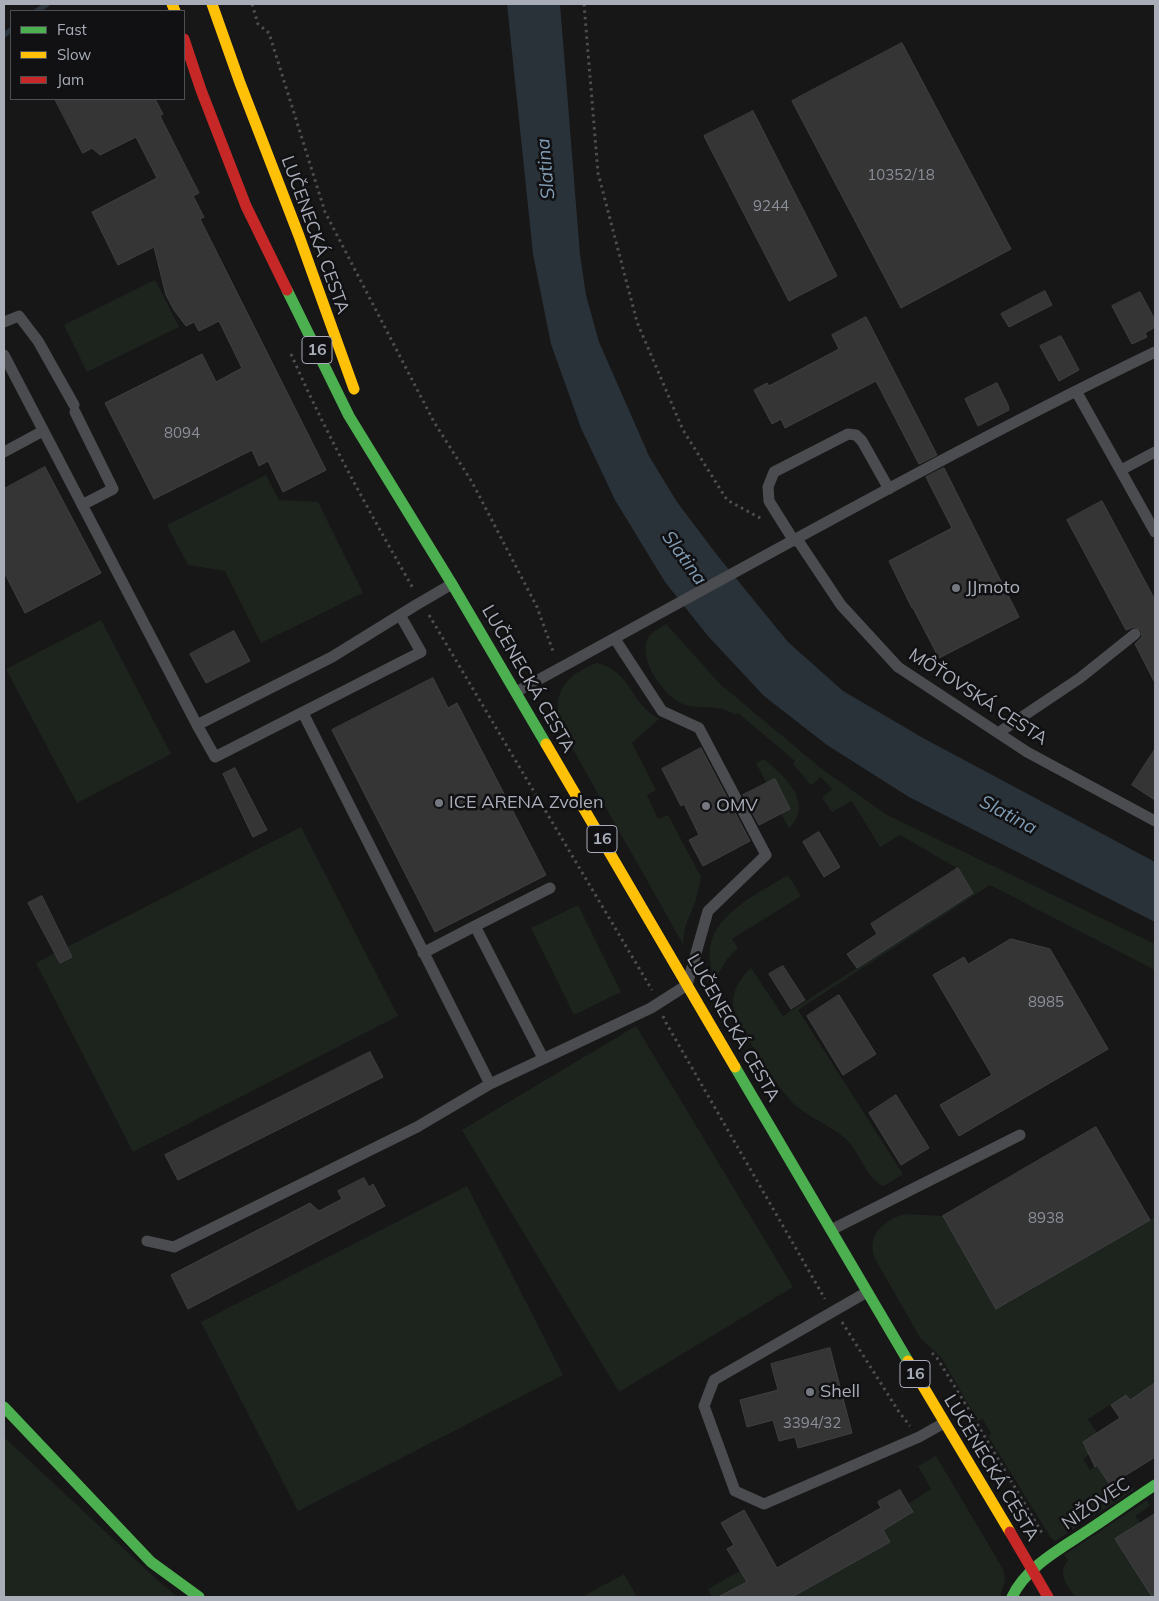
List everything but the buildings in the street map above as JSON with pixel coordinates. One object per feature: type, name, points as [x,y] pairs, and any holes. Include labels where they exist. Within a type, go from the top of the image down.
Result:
[{"type":"main road","name":"LUČENECKÁ CESTA","points":[[212,4],[252,117],[291,214],[331,330],[359,403]]},
{"type":"main road","name":"LUČENECKÁ CESTA","points":[[185,42],[201,90],[253,221],[350,416],[516,692],[1048,1597]]},
{"type":"main road","name":"LUČENECKÁ CESTA","points":[[366,422],[388,477]]},
{"type":"main road","points":[[4,1407],[151,1562],[199,1597]]},
{"type":"main road","name":"NIŽOVEC","points":[[1012,1597],[1016,1586],[1032,1570],[1090,1528],[1155,1485]]},
{"type":"lane","points":[[4,322],[19,316],[38,341],[75,409],[113,489],[82,505]]},
{"type":"lane","points":[[516,692],[949,456],[1155,352]]},
{"type":"lane","points":[[4,356],[7,371],[43,431],[215,757],[421,652],[400,614]]},
{"type":"lane","points":[[1076,391],[1155,532]]},
{"type":"lane","points":[[4,452],[43,431]]},
{"type":"lane","name":"MÔŤOVSKÁ CESTA","points":[[889,489],[862,441],[856,435],[848,434],[774,472],[768,487],[769,501],[841,606],[898,666],[1027,752],[1155,821]]},
{"type":"lane","points":[[1121,470],[1155,452]]},
{"type":"lane","points":[[197,725],[332,657],[452,584]]},
{"type":"lane","points":[[998,733],[1080,678],[1135,634]]},
{"type":"lane","points":[[147,1242],[174,1247],[417,1127],[490,1084],[660,1003],[688,985],[708,911],[766,855],[699,728],[662,711],[615,639]]},
{"type":"lane","points":[[303,713],[490,1084]]},
{"type":"lane","points":[[423,953],[550,888]]},
{"type":"lane","points":[[475,926],[543,1058]]},
{"type":"lane","points":[[831,1230],[1020,1135]]},
{"type":"lane","points":[[867,1292],[714,1380],[704,1406],[735,1491],[764,1504],[919,1437],[944,1423]]},
{"type":"path","points":[[252,4],[258,24],[269,33],[325,212],[434,422],[472,482],[537,607],[560,669]]},
{"type":"path","points":[[584,4],[598,172],[637,322],[683,430],[727,500],[766,522]]},
{"type":"path","points":[[290,353],[309,396],[361,496],[421,602],[660,1003],[665,1021],[833,1312]]},
{"type":"shaded area","points":[[155,280],[179,327],[87,372],[64,325]]},
{"type":"shaded area","points":[[266,475],[279,500],[318,502],[363,593],[261,643],[225,571],[188,565],[167,525]]},
{"type":"shaded area","points":[[101,620],[171,754],[77,803],[6,669]]},
{"type":"shaded area","points":[[666,624],[720,684],[822,769],[887,815],[1155,944],[1155,970],[990,885],[798,1010],[903,1174],[884,1186],[873,1179],[846,1139],[801,1110],[788,1097],[769,1072],[741,1027],[733,1005],[734,994],[744,975],[751,968],[783,1016],[973,892],[957,868],[900,835],[880,847],[852,801],[832,812],[822,798],[832,789],[821,777],[811,785],[793,764],[795,761],[738,713],[735,715],[722,709],[690,706],[683,704],[668,694],[654,676],[646,656],[648,638]]},
{"type":"shaded area","points":[[597,663],[609,667],[617,673],[649,713],[659,719],[632,743],[656,790],[647,795],[658,819],[668,815],[701,877],[696,900],[685,927],[683,944],[562,730],[558,706],[563,688],[568,680],[576,674]]},
{"type":"shaded area","points":[[764,759],[788,781],[798,799],[799,809],[796,818],[789,828],[781,814],[790,809],[775,779],[767,784],[756,763]]},
{"type":"shaded area","points":[[301,827],[398,1016],[133,1152],[36,963]]},
{"type":"shaded area","points":[[788,875],[801,896],[732,939],[738,948],[727,959],[715,979],[710,959],[711,942],[718,928],[728,915],[742,904]]},
{"type":"shaded area","points":[[578,905],[621,992],[574,1015],[531,928]]},
{"type":"shaded area","points":[[636,1026],[793,1287],[619,1392],[462,1130]]},
{"type":"shaded area","points":[[467,1186],[563,1375],[298,1511],[201,1322]]},
{"type":"shaded area","points":[[904,1214],[943,1216],[997,1309],[1155,1217],[1155,1383],[1153,1384],[1155,1387],[1155,1441],[1126,1395],[1088,1419],[1097,1433],[1083,1442],[1090,1454],[1083,1459],[1090,1470],[1097,1465],[1116,1493],[1130,1483],[1134,1490],[1055,1541],[1051,1538],[988,1436],[991,1434],[983,1419],[978,1421],[941,1357],[921,1339],[875,1259],[873,1243],[878,1230],[889,1221]]},
{"type":"shaded area","points":[[4,1437],[154,1577],[177,1597],[4,1597]]},
{"type":"shaded area","points":[[936,1456],[1003,1569],[1005,1581],[1000,1597],[792,1597],[889,1542],[882,1528],[913,1513],[908,1504],[931,1489],[918,1466]]},
{"type":"shaded area","points":[[1147,1500],[1150,1506],[1135,1516],[1140,1522],[1137,1525],[1155,1553],[1155,1583],[1124,1534],[1115,1540],[1152,1597],[1075,1597],[1064,1579],[1063,1570],[1068,1560],[1064,1555]]},
{"type":"shaded area","points":[[740,1571],[756,1597],[752,1597],[744,1583],[718,1597],[712,1597],[708,1589]]},
{"type":"shaded area","points":[[624,1574],[637,1597],[582,1597]]},
{"type":"water","name":"Slatina","points":[[507,4],[560,4],[580,255],[586,295],[599,342],[649,456],[677,502],[717,555],[788,642],[843,691],[923,738],[1155,862],[1155,922],[909,797],[827,745],[764,696],[708,636],[665,582],[615,500],[581,428],[551,344],[533,254]]},
{"type":"waterway","points":[[38,10],[47,4]]},
{"type":"waterway","points":[[4,35],[10,31]]},
{"type":"traffic: fast","points":[[287,290],[349,416],[452,584],[546,744]]},
{"type":"traffic: fast","points":[[735,1067],[908,1361]]},
{"type":"traffic: fast","points":[[4,1407],[151,1562],[199,1597]]},
{"type":"traffic: fast","points":[[1012,1597],[1026,1577],[1055,1552],[1155,1485]]},
{"type":"traffic: slow","points":[[172,4],[175,10]]},
{"type":"traffic: slow","points":[[212,4],[354,389]]},
{"type":"traffic: slow","points":[[546,744],[735,1067]]},
{"type":"traffic: slow","points":[[908,1361],[1010,1532]]},
{"type":"traffic: jam","points":[[185,42],[201,90],[246,206],[287,290]]},
{"type":"traffic: jam","points":[[1010,1532],[1048,1597]]},
{"type":"place","name":"JJmoto","points":[[956,588]]},
{"type":"place","name":"ICE ARENA Zvolen","points":[[439,803]]},
{"type":"place","name":"OMV","points":[[706,806]]},
{"type":"place","name":"Shell","points":[[810,1392]]}]
